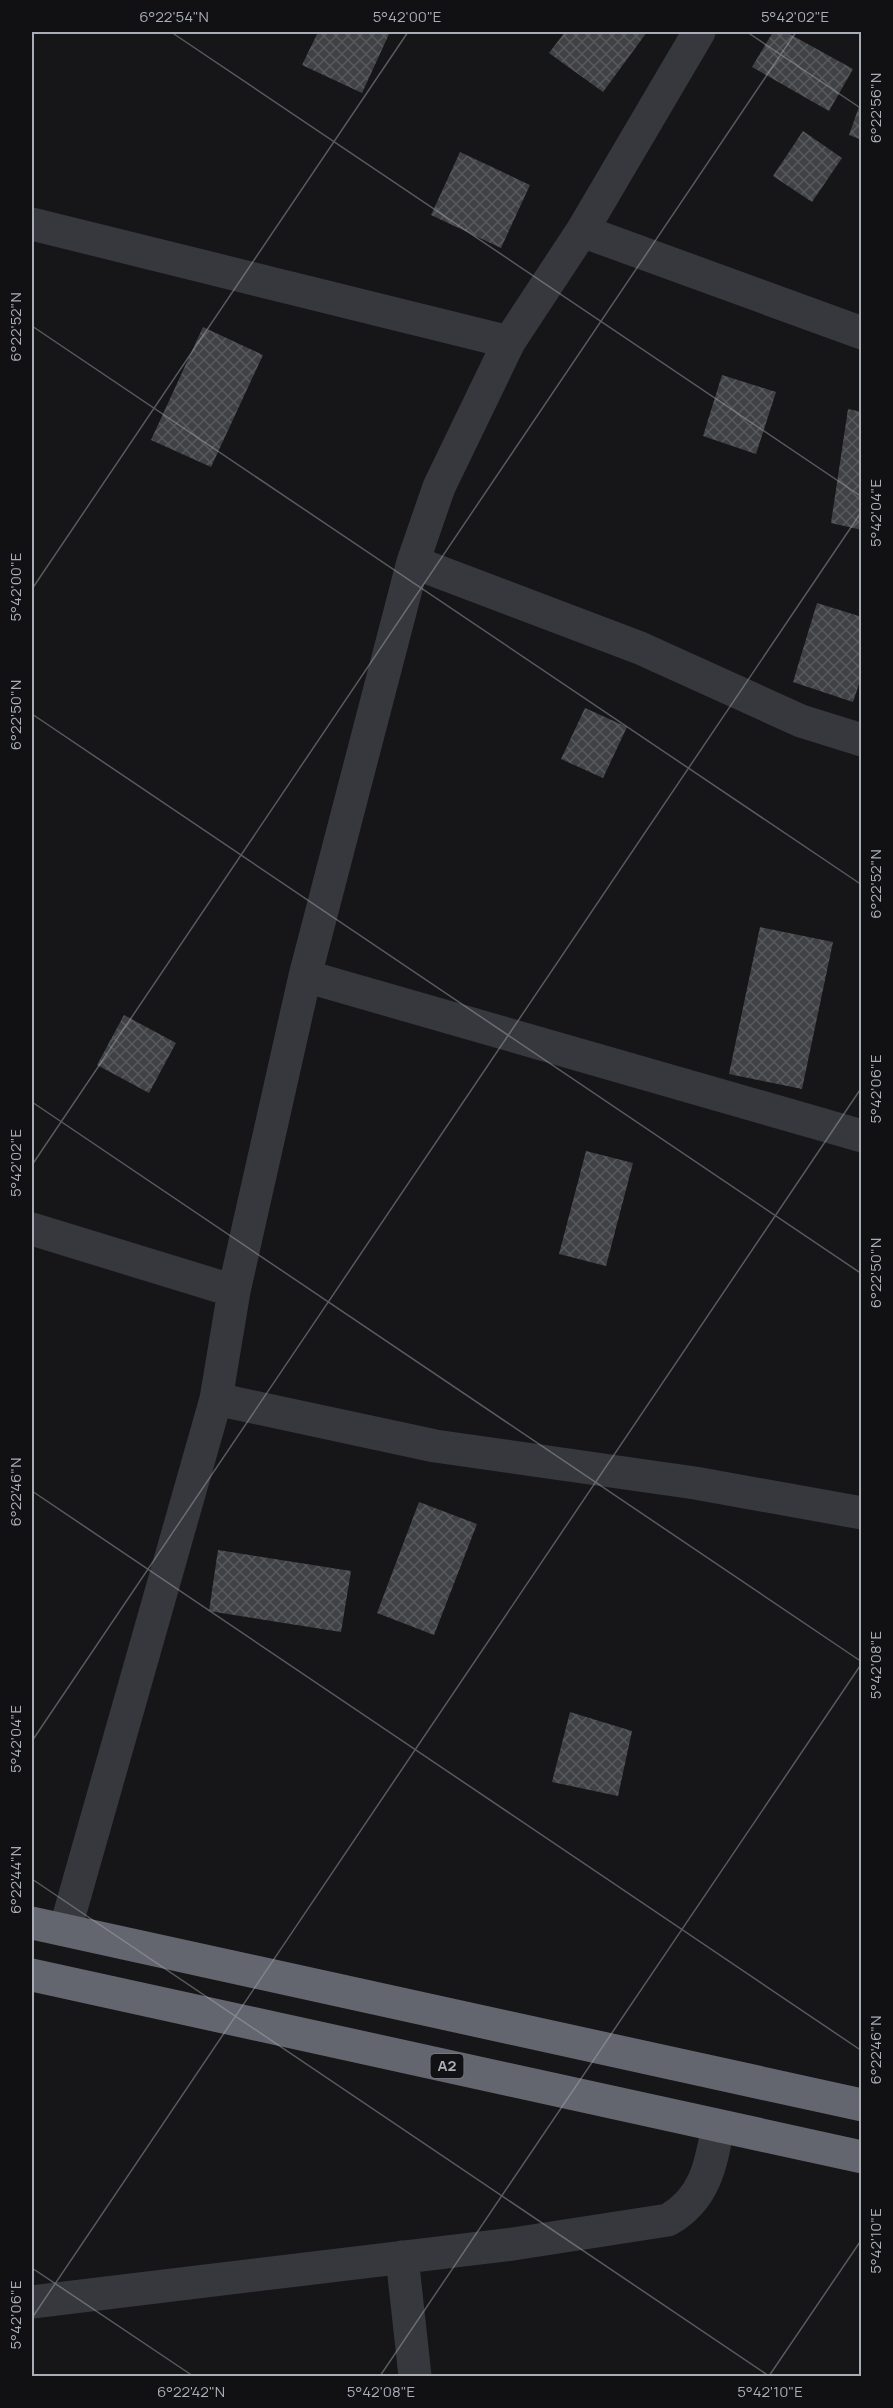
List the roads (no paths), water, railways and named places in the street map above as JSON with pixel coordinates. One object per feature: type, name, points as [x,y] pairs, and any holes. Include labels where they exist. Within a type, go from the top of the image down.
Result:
[{"type":"highway","points":[[32,1923],[861,2105]]},
{"type":"highway","name":"A2","points":[[32,1975],[861,2157]]},
{"type":"street","points":[[65,1930],[216,1399],[234,1291],[305,976],[413,562],[439,487],[509,342],[582,231],[699,32]]},
{"type":"street","points":[[32,224],[509,342]]},
{"type":"street","points":[[582,231],[861,333]]},
{"type":"street","points":[[413,562],[640,648],[801,721],[861,740]]},
{"type":"street","points":[[305,976],[861,1136]]},
{"type":"street","points":[[32,1229],[234,1291]]},
{"type":"street","points":[[216,1399],[435,1446],[695,1483],[861,1513]]},
{"type":"street","points":[[32,2302],[513,2244],[668,2220],[684,2211],[698,2192],[711,2167],[718,2126]]},
{"type":"street","points":[[402,2257],[416,2376]]}]
